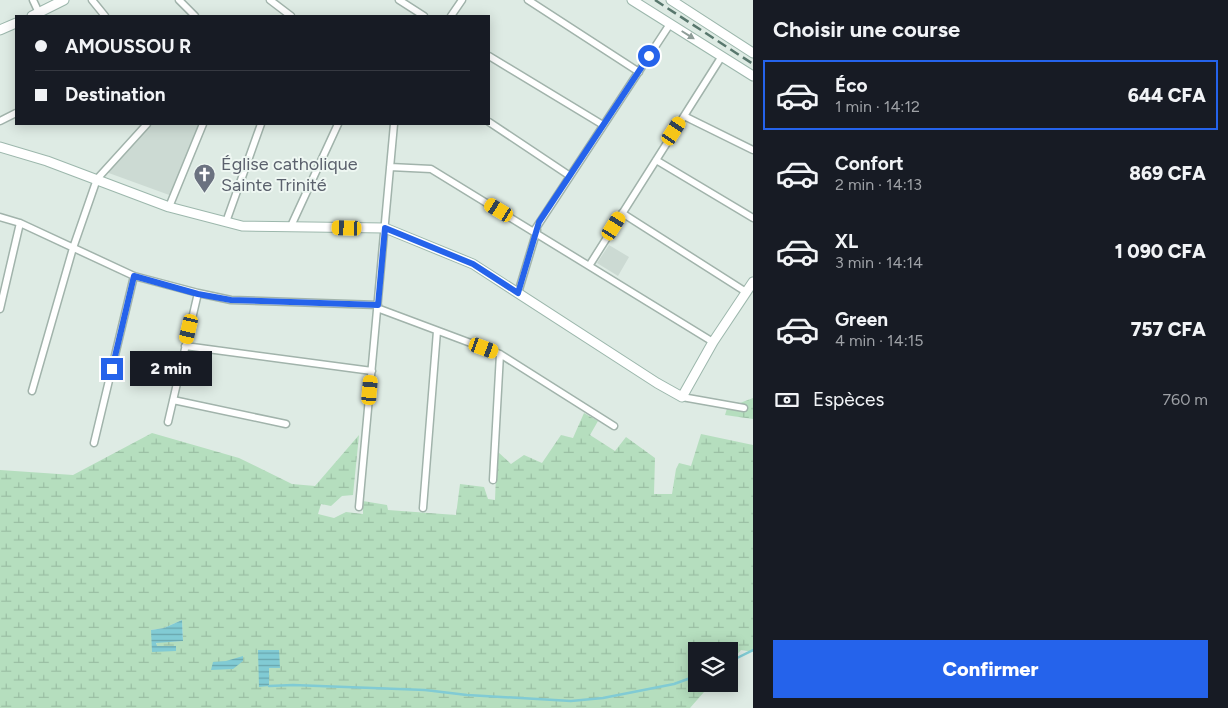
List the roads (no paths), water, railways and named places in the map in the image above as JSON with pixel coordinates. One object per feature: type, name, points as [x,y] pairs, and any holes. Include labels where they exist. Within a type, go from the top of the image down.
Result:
[{"type":"street","points":[[33,0],[36,15],[64,0]]},
{"type":"street","points":[[92,0],[103,15]]},
{"type":"street","points":[[179,0],[194,15]]},
{"type":"street","points":[[270,0],[290,15]]},
{"type":"street","points":[[399,0],[422,15]]},
{"type":"street","points":[[452,15],[462,0]]},
{"type":"street","points":[[528,0],[638,72]]},
{"type":"street","points":[[632,0],[753,76]]},
{"type":"street","points":[[671,0],[753,53]]},
{"type":"street","points":[[0,30],[15,23]]},
{"type":"street","points":[[518,293],[539,222],[670,24]]},
{"type":"street","points":[[589,266],[722,56]]},
{"type":"street","points":[[490,57],[604,125]]},
{"type":"street","points":[[0,121],[15,114]]},
{"type":"street","points":[[684,116],[753,150]]},
{"type":"street","points":[[490,123],[570,176]]},
{"type":"street","points":[[32,391],[73,248],[97,179],[146,125]]},
{"type":"street","points":[[169,207],[203,125]]},
{"type":"street","points":[[226,222],[261,125]]},
{"type":"street","points":[[291,226],[338,125]]},
{"type":"street","points":[[359,507],[394,125]]},
{"type":"street","points":[[0,147],[47,161],[169,207],[242,226],[385,228],[473,264],[657,383],[682,397],[744,408]]},
{"type":"street","points":[[656,160],[753,218]]},
{"type":"street","points":[[390,167],[431,169],[712,342]]},
{"type":"street","points":[[622,213],[746,292]]},
{"type":"street","points":[[0,217],[20,223],[134,276],[198,294],[231,300],[378,307],[500,354],[614,426]]},
{"type":"street","points":[[0,309],[2,288],[20,223]]},
{"type":"street","points":[[94,443],[134,276]]},
{"type":"street","points":[[682,397],[712,342],[753,282]]},
{"type":"street","points":[[168,422],[198,294]]},
{"type":"street","points":[[423,508],[437,331]]},
{"type":"street","points":[[185,346],[372,371]]},
{"type":"street","points":[[493,480],[500,354]]},
{"type":"street","points":[[173,400],[286,424]]},
{"type":"water","points":[[182,620],[183,641],[156,643],[157,646],[176,646],[176,651],[152,652],[151,630],[164,628]]},
{"type":"water","points":[[258,650],[279,650],[280,668],[269,668],[269,686],[259,687]]},
{"type":"water","points":[[243,656],[243,661],[233,669],[211,670],[213,662],[226,661]]},
{"type":"waterway","points":[[738,658],[753,650]]},
{"type":"waterway","points":[[269,686],[293,685],[425,690],[467,695],[571,701],[603,698],[674,684],[688,679]]},
{"type":"railway","points":[[655,0],[753,64]]},
{"type":"place","name":"Église catholique Sainte Trinité","points":[[205,193]]}]
